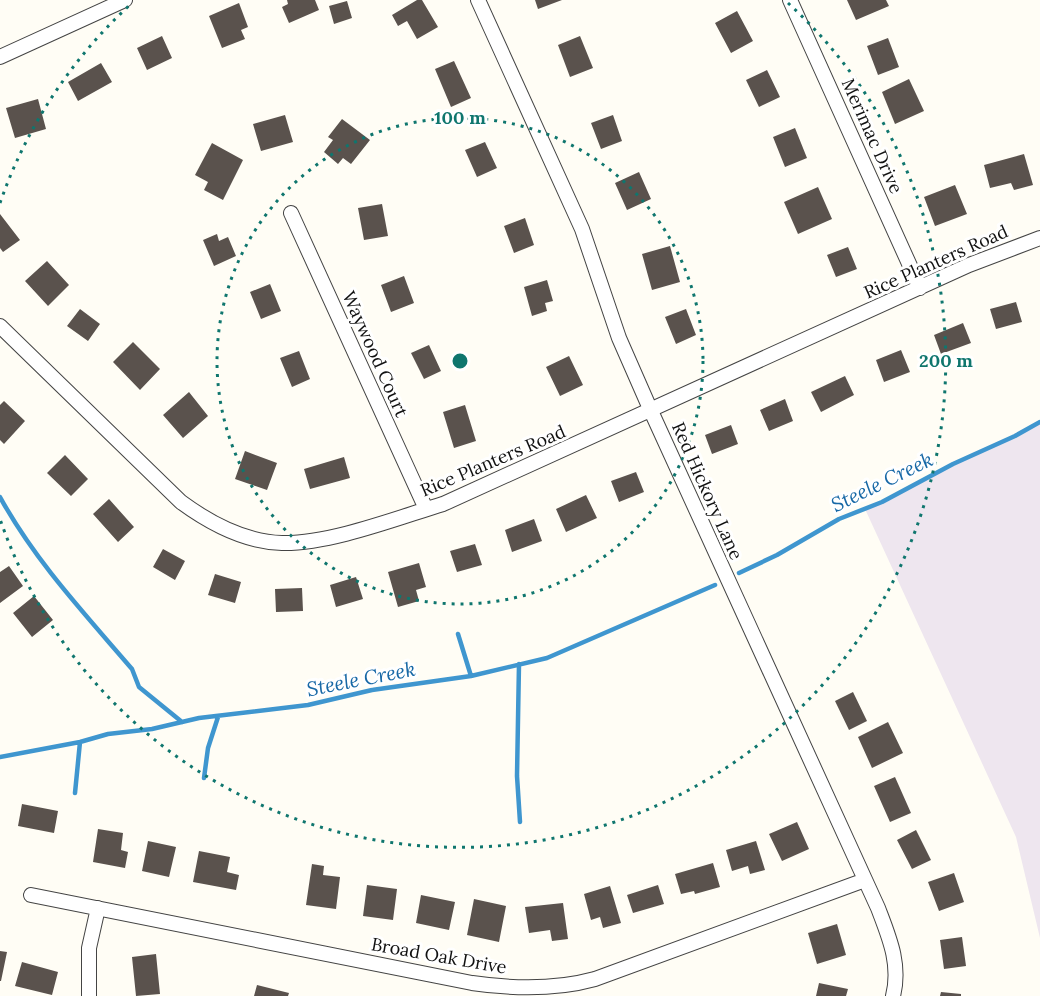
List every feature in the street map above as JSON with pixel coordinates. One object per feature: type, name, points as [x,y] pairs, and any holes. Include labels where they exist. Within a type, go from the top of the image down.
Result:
[{"type":"street","points":[[0,57],[125,0]]},
{"type":"street","name":"Red Hickory Lane","points":[[478,0],[582,229],[619,338],[651,411],[865,880],[892,946],[897,969],[893,996]]},
{"type":"street","name":"Merimac Drive","points":[[790,0],[920,288]]},
{"type":"street","name":"Waywood Court","points":[[291,213],[426,509]]},
{"type":"street","name":"Rice Planters Road","points":[[0,326],[182,502],[206,519],[232,532],[281,543],[301,542],[379,524],[465,494],[969,265],[1040,238]]},
{"type":"street","name":"Broad Oak Drive","points":[[32,895],[472,983],[504,987],[579,990],[865,880]]},
{"type":"street","points":[[88,996],[90,948],[98,908]]},
{"type":"shaded area","points":[[1040,422],[1040,938],[1016,837],[865,509]]},
{"type":"building","points":[[287,0],[315,0],[319,10],[289,23],[282,7],[288,4]]},
{"type":"building","points":[[417,0],[422,0],[438,27],[417,39],[407,21],[398,26],[392,15]]},
{"type":"building","points":[[535,0],[562,0],[538,9]]},
{"type":"building","points":[[847,0],[886,0],[889,6],[856,20]]},
{"type":"building","points":[[347,1],[352,18],[334,24],[329,6]]},
{"type":"building","points":[[239,3],[248,27],[241,30],[245,39],[222,48],[209,16]]},
{"type":"building","points":[[737,11],[753,41],[731,53],[715,23]]},
{"type":"building","points":[[162,36],[172,58],[147,70],[137,48]]},
{"type":"building","points":[[580,36],[593,68],[570,77],[558,45]]},
{"type":"building","points":[[888,38],[899,67],[878,75],[867,46]]},
{"type":"building","points":[[454,61],[471,98],[451,107],[435,69]]},
{"type":"building","points":[[101,63],[112,82],[78,101],[68,82]]},
{"type":"building","points":[[767,70],[780,97],[759,107],[746,80]]},
{"type":"building","points":[[909,79],[924,111],[895,124],[882,92]]},
{"type":"building","points":[[38,99],[46,129],[15,138],[6,108]]},
{"type":"building","points":[[285,115],[293,142],[261,151],[253,124]]},
{"type":"building","points":[[613,115],[622,141],[601,149],[591,123]]},
{"type":"building","points":[[342,119],[370,140],[351,164],[343,158],[338,164],[324,152],[333,140],[328,137]]},
{"type":"building","points":[[795,128],[807,158],[785,167],[773,137]]},
{"type":"building","points":[[485,142],[497,168],[477,177],[465,150]]},
{"type":"building","points":[[212,143],[243,160],[223,200],[204,190],[208,182],[195,175]]},
{"type":"building","points":[[1024,154],[1033,185],[1014,190],[1011,183],[990,188],[984,165]]},
{"type":"building","points":[[639,172],[651,199],[627,210],[615,183]]},
{"type":"building","points":[[955,185],[967,214],[935,226],[924,197]]},
{"type":"building","points":[[818,187],[832,219],[798,234],[784,202]]},
{"type":"building","points":[[382,204],[388,236],[364,240],[358,208]]},
{"type":"building","points":[[0,214],[20,240],[3,252],[0,248]]},
{"type":"building","points":[[525,218],[534,245],[514,253],[504,226]]},
{"type":"building","points":[[217,234],[219,241],[228,237],[236,256],[214,266],[203,240]]},
{"type":"building","points":[[670,246],[680,282],[652,290],[642,254]]},
{"type":"building","points":[[848,247],[857,269],[836,277],[827,255]]},
{"type":"building","points":[[47,261],[69,285],[48,306],[25,281]]},
{"type":"building","points":[[404,276],[414,303],[391,312],[381,285]]},
{"type":"building","points":[[547,280],[553,301],[545,303],[547,311],[532,316],[524,287]]},
{"type":"building","points":[[270,284],[281,311],[261,319],[250,292]]},
{"type":"building","points":[[1016,302],[1022,322],[996,329],[990,309]]},
{"type":"building","points":[[80,309],[100,324],[88,341],[67,326]]},
{"type":"building","points":[[686,309],[696,335],[676,344],[665,317]]},
{"type":"building","points":[[963,323],[971,343],[941,354],[934,335]]},
{"type":"building","points":[[133,342],[160,369],[140,390],[113,362]]},
{"type":"building","points":[[429,345],[441,371],[424,379],[411,353]]},
{"type":"building","points":[[901,350],[910,372],[884,382],[876,360]]},
{"type":"building","points":[[299,351],[310,379],[292,387],[280,358]]},
{"type":"building","points":[[569,356],[583,385],[560,396],[546,367]]},
{"type":"building","points":[[845,376],[854,395],[821,412],[811,392]]},
{"type":"building","points":[[189,392],[208,416],[183,438],[163,415]]},
{"type":"building","points":[[785,399],[793,421],[769,431],[760,410]]},
{"type":"building","points":[[4,401],[25,421],[4,444],[0,440],[0,405]]},
{"type":"building","points":[[465,405],[476,441],[454,448],[443,412]]},
{"type":"building","points":[[731,425],[738,444],[712,454],[705,435]]},
{"type":"building","points":[[245,451],[277,463],[267,490],[235,479]]},
{"type":"building","points":[[65,455],[88,479],[71,496],[47,473]]},
{"type":"building","points":[[344,457],[350,478],[310,489],[304,469]]},
{"type":"building","points":[[636,472],[644,492],[619,502],[611,481]]},
{"type":"building","points":[[586,495],[597,518],[566,532],[556,509]]},
{"type":"building","points":[[109,499],[134,527],[118,542],[93,514]]},
{"type":"building","points":[[534,519],[542,541],[512,552],[505,530]]},
{"type":"building","points":[[475,544],[482,565],[457,572],[450,551]]},
{"type":"building","points":[[163,549],[185,561],[175,580],[153,567]]},
{"type":"building","points":[[419,563],[426,587],[416,590],[419,601],[398,607],[388,572]]},
{"type":"building","points":[[9,566],[23,586],[0,603],[0,572]]},
{"type":"building","points":[[215,574],[241,582],[235,603],[208,595]]},
{"type":"building","points":[[356,577],[363,599],[336,607],[330,585]]},
{"type":"building","points":[[302,588],[303,611],[276,612],[275,589]]},
{"type":"building","points":[[34,596],[53,620],[32,637],[13,613]]},
{"type":"building","points":[[853,692],[867,721],[849,730],[835,701]]},
{"type":"building","points":[[888,722],[903,753],[872,768],[858,737]]},
{"type":"building","points":[[895,777],[911,813],[890,822],[874,786]]},
{"type":"building","points":[[22,804],[58,811],[54,833],[18,826]]},
{"type":"building","points":[[797,822],[809,849],[782,861],[769,834]]},
{"type":"building","points":[[98,829],[123,833],[121,850],[128,852],[125,868],[93,862]]},
{"type":"building","points":[[916,830],[931,860],[912,869],[897,840]]},
{"type":"building","points":[[148,841],[176,847],[169,877],[142,871]]},
{"type":"building","points":[[756,841],[765,870],[750,874],[748,866],[732,871],[726,850]]},
{"type":"building","points":[[199,851],[230,857],[227,872],[239,875],[236,890],[193,882]]},
{"type":"building","points":[[713,863],[720,887],[695,894],[694,891],[681,894],[675,874]]},
{"type":"building","points":[[312,864],[324,866],[323,875],[340,877],[336,909],[306,905]]},
{"type":"building","points":[[954,873],[964,902],[939,911],[928,882]]},
{"type":"building","points":[[367,885],[397,889],[393,920],[363,916]]},
{"type":"building","points":[[658,885],[664,904],[633,913],[627,895]]},
{"type":"building","points":[[610,886],[621,923],[603,928],[600,917],[591,920],[584,894]]},
{"type":"building","points":[[421,895],[455,902],[449,930],[416,923]]},
{"type":"building","points":[[474,899],[506,906],[499,942],[467,935]]},
{"type":"building","points":[[563,903],[568,939],[552,941],[550,930],[529,933],[525,907]]},
{"type":"building","points":[[837,924],[846,955],[817,964],[808,933]]},
{"type":"building","points":[[962,937],[966,966],[944,969],[940,940]]},
{"type":"building","points":[[0,951],[7,952],[1,981],[0,981]]},
{"type":"building","points":[[156,954],[160,994],[136,996],[132,957]]},
{"type":"building","points":[[22,962],[58,972],[52,995],[15,986]]},
{"type":"building","points":[[819,983],[848,989],[846,996],[816,996]]},
{"type":"building","points":[[257,985],[289,993],[288,996],[254,996]]},
{"type":"building","points":[[941,992],[961,994],[961,996],[940,996]]},
{"type":"waterway","name":"Steele Creek","points":[[739,573],[777,555],[839,519],[882,502],[953,464],[1040,422]]},
{"type":"waterway","points":[[0,497],[45,565],[132,669],[139,687],[182,722]]},
{"type":"waterway","name":"Steele Creek","points":[[0,757],[199,718],[308,705],[372,690],[471,676],[547,658],[715,585]]},
{"type":"waterway","points":[[458,634],[471,676]]},
{"type":"waterway","points":[[519,664],[517,776],[520,822]]},
{"type":"waterway","points":[[204,778],[208,748],[218,717]]},
{"type":"waterway","points":[[75,793],[80,742]]}]
